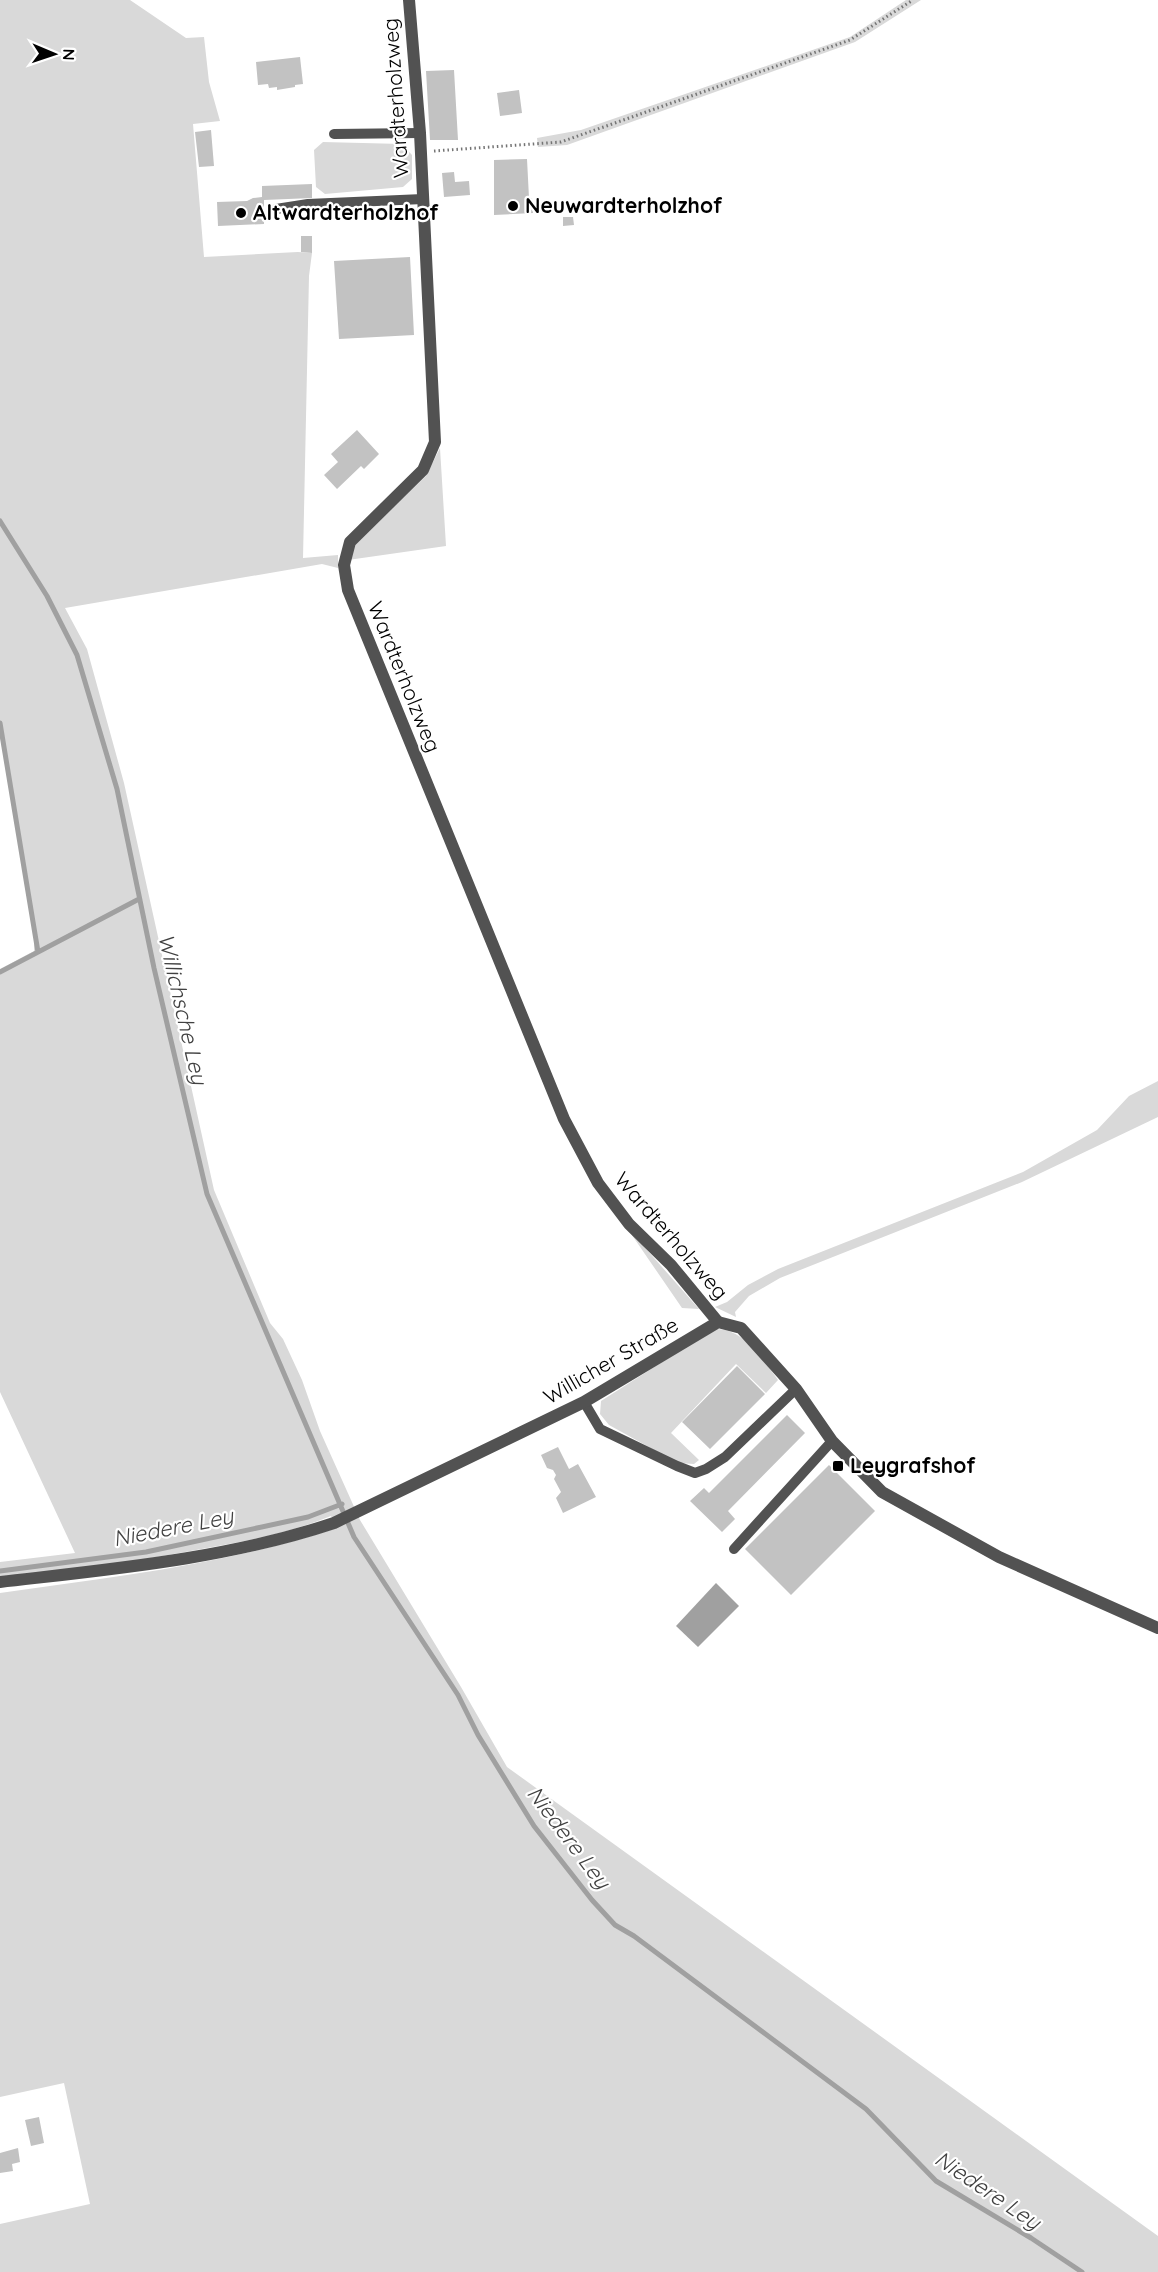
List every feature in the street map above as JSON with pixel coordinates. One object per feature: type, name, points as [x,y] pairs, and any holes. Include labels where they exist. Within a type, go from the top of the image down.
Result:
[{"type":"street","name":"Wardterholzweg","points":[[409,0],[420,133],[435,442],[423,470],[350,542],[344,565],[348,590],[564,1119],[598,1183],[629,1224],[671,1265],[718,1322]]},
{"type":"street","points":[[718,1322],[741,1328],[796,1389],[832,1441],[882,1492],[999,1557],[1158,1628]]},
{"type":"street","name":"Willicher Straße","points":[[0,1582],[147,1564],[291,1538],[334,1523],[584,1402],[718,1322]]},
{"type":"lane","points":[[334,134],[420,133]]},
{"type":"lane","points":[[276,209],[308,204],[423,199]]},
{"type":"lane","points":[[584,1402],[600,1429],[677,1467],[695,1473],[725,1457],[796,1389]]},
{"type":"lane","points":[[734,1549],[832,1441]]},
{"type":"path","points":[[421,152],[561,142],[850,40],[913,0]]},
{"type":"shaded area","points":[[0,0],[130,0],[186,38],[204,37],[209,82],[220,121],[193,124],[204,257],[312,253],[309,276],[303,558],[338,555],[338,568],[322,564],[65,608],[87,649],[124,783],[214,1190],[270,1323],[283,1339],[302,1380],[320,1431],[360,1520],[507,1767],[1158,2236],[1158,2272],[0,2272],[0,2224],[90,2204],[64,2083],[0,2097],[0,1593],[128,1575],[213,1560],[337,1528],[331,1516],[278,1533],[222,1545],[116,1564],[0,1579],[0,1562],[75,1553],[0,1392],[0,969],[34,951],[34,938],[0,735]]},
{"type":"shaded area","points":[[906,0],[921,0],[855,42],[567,145],[538,147],[537,138],[581,130],[850,37]]},
{"type":"shaded area","points":[[323,142],[402,144],[412,155],[412,179],[403,187],[325,194],[316,187],[314,150]]},
{"type":"shaded area","points":[[440,448],[446,546],[348,560],[354,545],[426,476]]},
{"type":"shaded area","points":[[1158,1081],[1158,1117],[1022,1182],[780,1278],[749,1296],[735,1312],[736,1317],[715,1307],[727,1302],[748,1285],[778,1269],[1023,1172],[1097,1130],[1129,1096]]},
{"type":"shaded area","points":[[625,1225],[699,1309],[682,1308]]},
{"type":"shaded area","points":[[714,1329],[734,1333],[743,1339],[778,1380],[766,1393],[736,1364],[671,1433],[699,1460],[694,1464],[678,1463],[609,1425],[600,1414],[601,1401]]},
{"type":"shaded area","points":[[716,1583],[739,1606],[698,1647],[676,1626]]},
{"type":"building","points":[[300,57],[303,84],[277,90],[277,87],[269,88],[268,84],[258,85],[256,62]]},
{"type":"building","points":[[454,70],[458,140],[430,140],[426,71]]},
{"type":"building","points":[[519,90],[522,113],[500,116],[497,93]]},
{"type":"building","points":[[211,130],[214,166],[199,167],[195,132]]},
{"type":"building","points":[[527,159],[529,198],[532,198],[533,213],[494,215],[494,160]]},
{"type":"building","points":[[454,172],[455,182],[469,181],[470,195],[444,197],[442,173]]},
{"type":"building","name":"Altwardterholzhof","points":[[312,184],[312,198],[264,200],[264,224],[218,226],[217,202],[247,201],[262,197],[262,186]]},
{"type":"building","points":[[563,217],[573,217],[574,225],[563,226]]},
{"type":"building","points":[[301,236],[312,236],[312,253],[301,252]]},
{"type":"building","points":[[410,257],[414,335],[339,339],[334,261]]},
{"type":"building","points":[[357,430],[379,454],[364,469],[361,466],[337,489],[324,475],[338,462],[331,454]]},
{"type":"building","points":[[737,1366],[765,1394],[710,1449],[682,1422]]},
{"type":"building","points":[[787,1415],[805,1433],[728,1511],[735,1519],[722,1532],[690,1501],[704,1488],[709,1493]]},
{"type":"building","points":[[558,1447],[569,1469],[578,1464],[596,1497],[563,1513],[556,1498],[561,1492],[554,1479],[556,1475],[553,1470],[547,1468],[541,1455]]},
{"type":"building","points":[[829,1465],[875,1511],[791,1595],[745,1549]]},
{"type":"building","points":[[39,2117],[44,2143],[31,2146],[25,2120]]},
{"type":"building","points":[[18,2148],[20,2162],[12,2164],[13,2171],[0,2173],[0,2153]]},
{"type":"waterway","name":"Niedere Ley","points":[[0,521],[47,596],[77,655],[117,789],[154,968],[207,1194],[354,1537],[458,1695],[478,1735],[534,1826],[592,1900],[615,1925],[634,1936],[866,2109],[936,2181],[1031,2238],[1082,2272]]},
{"type":"waterway","points":[[0,723],[38,952]]},
{"type":"waterway","points":[[0,972],[139,899]]},
{"type":"waterway","name":"Niedere Ley","points":[[0,1571],[146,1552],[308,1517],[342,1504]]},
{"type":"place","name":"Neuwardterholzhof","points":[[513,206]]},
{"type":"place","name":"Altwardterholzhof","points":[[241,213]]},
{"type":"place","name":"Leygrafshof","points":[[838,1466]]},
{"type":"water label","name":"Willichsche Ley","points":[[183,1009]]}]
